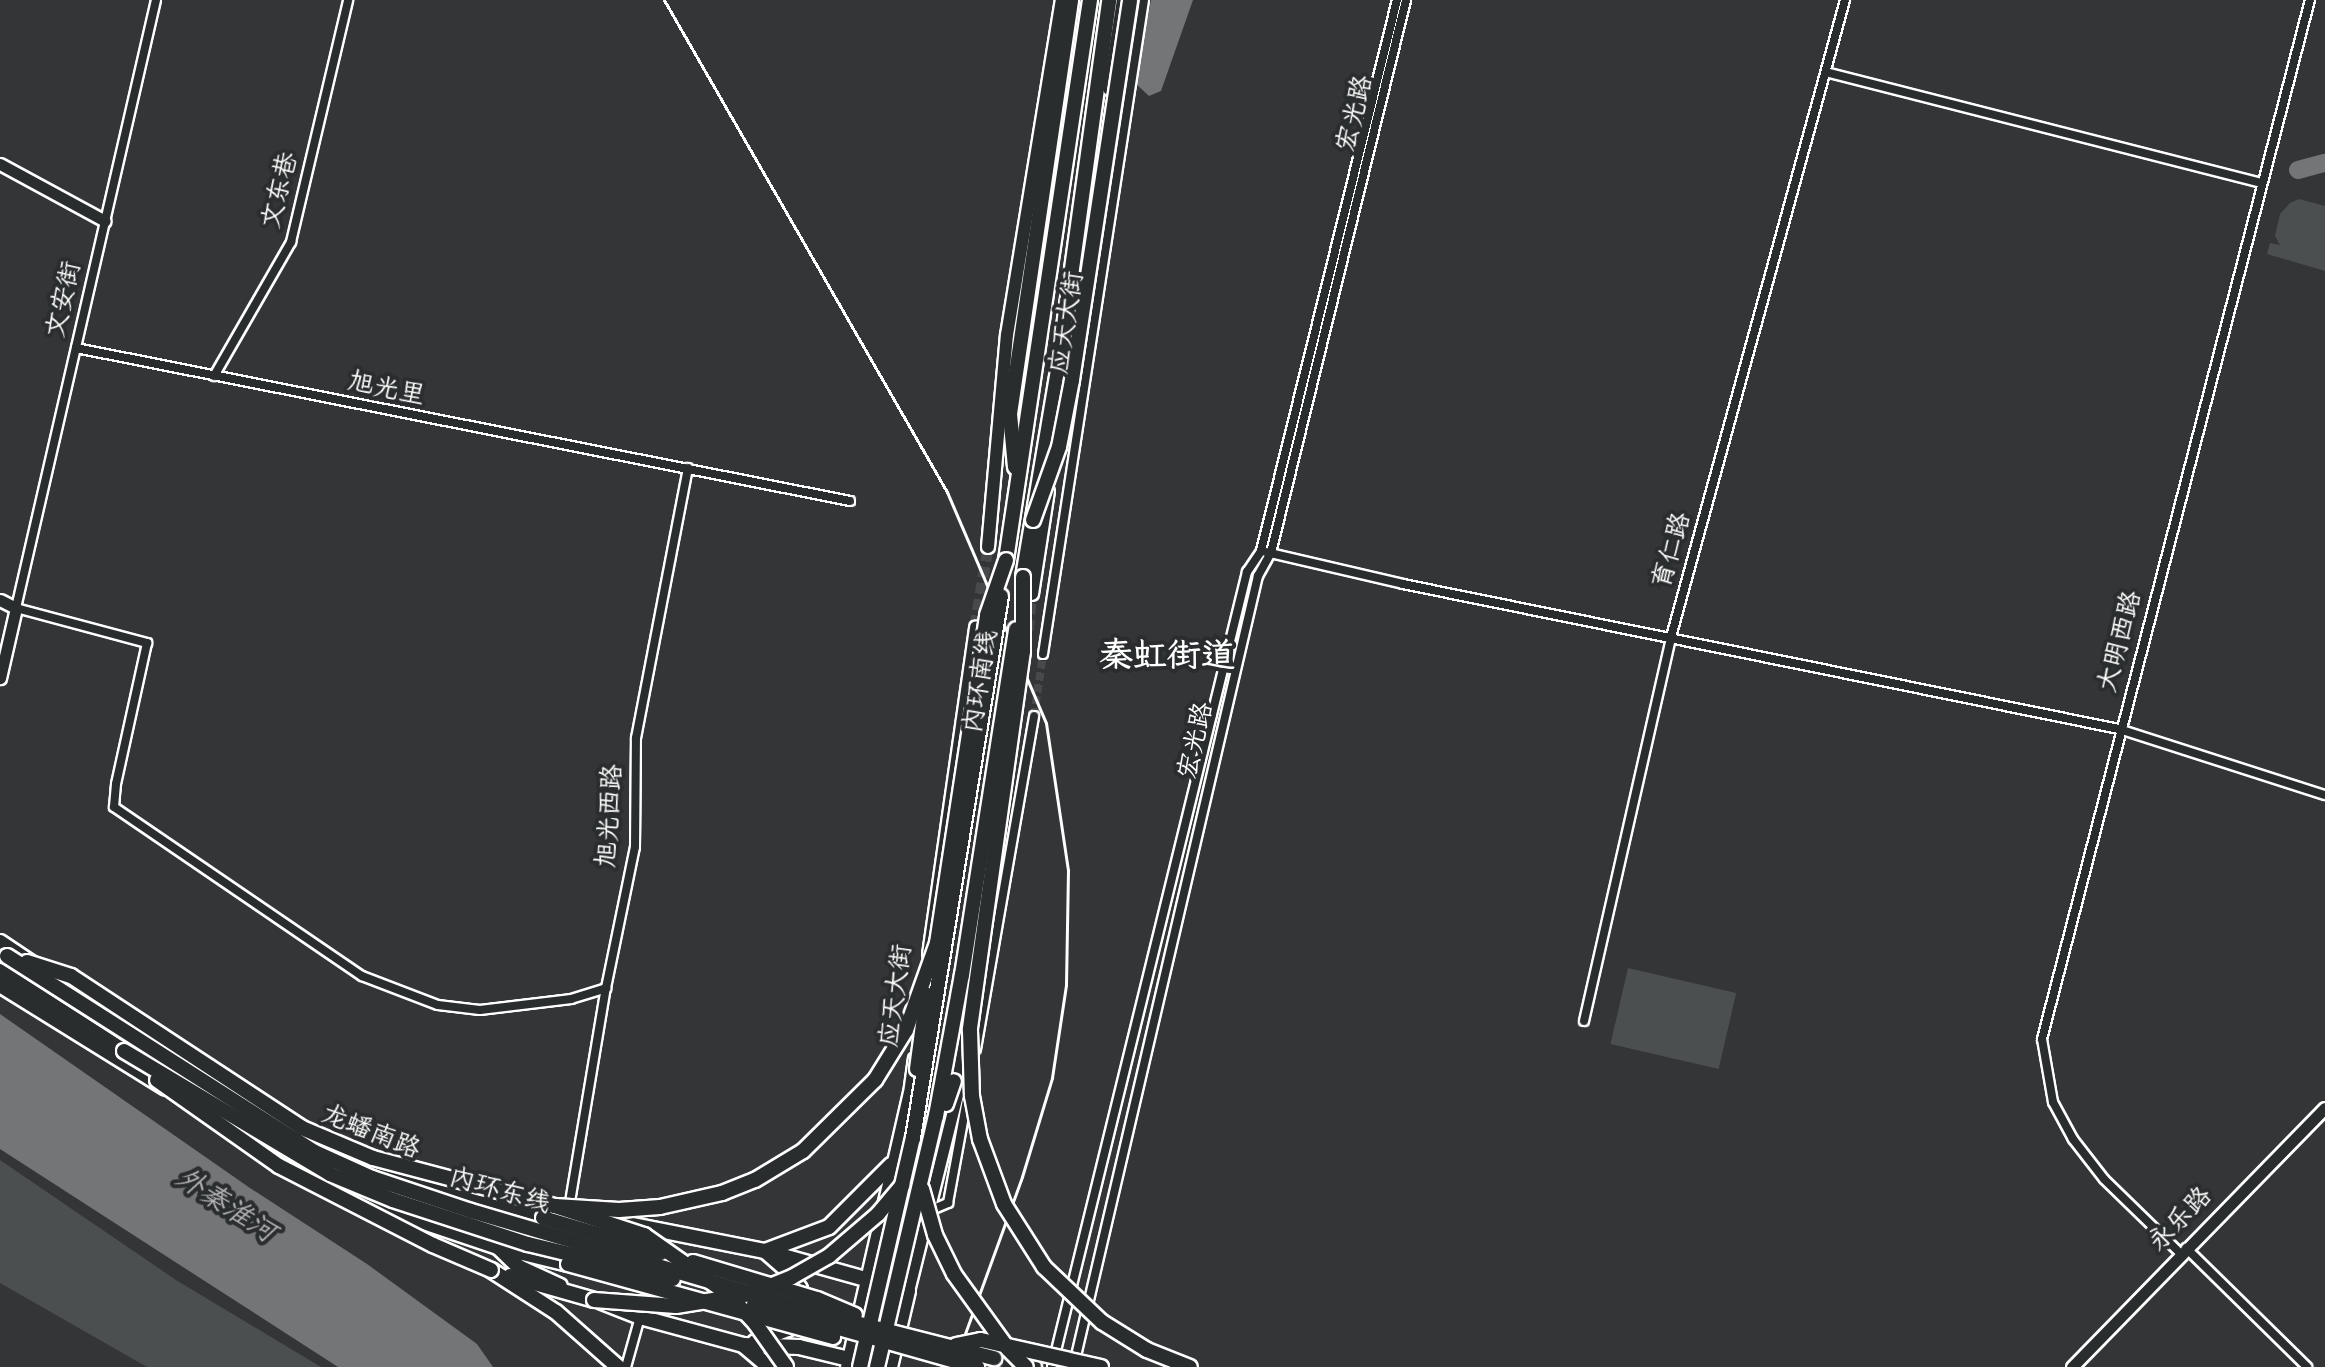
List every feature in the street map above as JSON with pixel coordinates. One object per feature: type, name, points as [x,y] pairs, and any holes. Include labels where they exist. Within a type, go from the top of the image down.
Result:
[{"type":"main road","points":[[988,547],[1007,335],[1062,0]]},
{"type":"main road","points":[[1017,487],[1010,414],[1071,0]]},
{"type":"main road","name":"内环南线","points":[[851,1364],[916,1123],[1006,560],[1090,0]]},
{"type":"main road","name":"内环南线","points":[[880,1367],[921,1184],[959,991],[1057,377],[1109,0]]},
{"type":"main road","name":"应天大街","points":[[1032,594],[1123,0]]},
{"type":"main road","points":[[1033,520],[1059,447],[1072,380],[1130,0]]},
{"type":"main road","points":[[1006,560],[987,615],[937,943],[920,1032],[915,1090],[916,1144],[923,1197],[935,1235],[954,1274],[972,1303],[1026,1367]]},
{"type":"main road","points":[[1023,577],[1023,651],[979,948],[970,1030],[972,1096],[989,1169],[1004,1204],[1044,1267],[1092,1313],[1147,1350],[1190,1367]]},
{"type":"main road","points":[[561,1210],[619,1210],[691,1201],[755,1180],[803,1151],[875,1080],[906,1030],[937,943]]},
{"type":"main road","points":[[124,1051],[178,1097],[279,1166],[433,1245],[491,1270],[594,1300],[676,1306],[750,1294],[792,1277],[829,1256],[886,1204],[911,1174],[937,1130],[954,1081],[979,948]]},
{"type":"main road","points":[[2,950],[71,976],[302,1128],[373,1158],[644,1235],[728,1294],[755,1323],[786,1367]]},
{"type":"main road","name":"龙蟠南路","points":[[2,950],[204,1076],[331,1150],[392,1173],[465,1193],[765,1251],[908,1291]]},
{"type":"main road","name":"内环东线","points":[[2,950],[315,1152],[372,1178],[471,1211],[817,1313],[977,1367]]},
{"type":"main road","name":"内环东线","points":[[0,971],[124,1051],[330,1174],[393,1200],[528,1244],[664,1276],[895,1338]]},
{"type":"main road","points":[[0,984],[289,1163],[391,1211],[498,1247],[832,1337],[895,1338]]},
{"type":"main road","points":[[0,984],[52,1005]]},
{"type":"main road","points":[[743,1345],[788,1329],[797,1312],[800,1289],[788,1271],[765,1251],[829,1227],[891,1165]]},
{"type":"main road","points":[[465,1193],[817,1299],[895,1338]]},
{"type":"main road","points":[[498,1247],[519,1267],[640,1317],[743,1345],[799,1347],[851,1364],[880,1367]]},
{"type":"main road","points":[[491,1270],[556,1312],[618,1367]]},
{"type":"main road","points":[[890,1367],[908,1291]]},
{"type":"main road","points":[[952,1358],[981,1340],[1101,1367]]},
{"type":"main road","points":[[743,1345],[769,1367]]},
{"type":"main road","name":"内环东线","points":[[952,1358],[1034,1367]]},
{"type":"street","name":"文安街","points":[[16,608],[156,0]]},
{"type":"street","name":"文东巷","points":[[214,376],[291,242],[348,0]]},
{"type":"street","name":"应天大街","points":[[1043,654],[1144,0]]},
{"type":"street","name":"宏光路","points":[[1052,1367],[1247,572],[1266,552],[1397,0]]},
{"type":"street","name":"宏光路","points":[[1074,1367],[1258,576],[1406,0]]},
{"type":"street","name":"育仁路","points":[[1584,1021],[1671,637],[1845,0]]},
{"type":"street","name":"大明西路","points":[[2307,1367],[2104,1179],[2073,1139],[2053,1102],[2042,1039],[2119,729],[2310,0]]},
{"type":"street","points":[[1826,72],[2262,183]]},
{"type":"street","points":[[0,164],[105,221]]},
{"type":"street","name":"旭光里","points":[[76,348],[850,501]]},
{"type":"street","name":"旭光西路","points":[[561,1210],[635,847],[636,738],[688,468]]},
{"type":"street","points":[[1266,552],[1403,584],[2119,729],[2325,795]]},
{"type":"street","points":[[0,600],[16,608],[147,643],[116,784],[114,807],[362,976],[438,1005],[480,1010],[571,999],[606,988]]},
{"type":"street","points":[[0,678],[16,608]]},
{"type":"street","name":"应天大街","points":[[851,1364],[866,1281],[909,1093],[975,626]]},
{"type":"street","points":[[929,1211],[948,1203],[1034,716]]},
{"type":"street","points":[[908,1291],[967,1058],[1017,726]]},
{"type":"street","name":"永乐路","points":[[2072,1367],[2325,1108]]},
{"type":"street","points":[[626,1367],[640,1317]]},
{"type":"street","points":[[1056,1351],[1076,1356]]},
{"type":"shaded area","points":[[2299,199],[2325,206],[2325,271],[2267,254],[2270,243],[2280,245],[2275,236],[2280,214],[2290,203]]},
{"type":"shaded area","points":[[1628,968],[1736,993],[1719,1069],[1610,1044]]},
{"type":"shaded area","points":[[0,1160],[176,1280],[321,1367],[147,1367],[0,1283]]},
{"type":"water","points":[[1151,0],[1193,0],[1161,91],[1149,96],[1135,83]]},
{"type":"water","name":"外秦淮河","points":[[0,1014],[250,1188],[367,1264],[477,1344],[493,1367],[338,1367],[0,1149]]},
{"type":"waterway","points":[[2298,170],[2325,163]]},
{"type":"tunnel","points":[[975,626],[988,547]]},
{"type":"tunnel","points":[[1028,630],[1032,594]]},
{"type":"tunnel","points":[[1034,716],[1043,654]]},
{"type":"railway","points":[[664,0],[947,492],[1046,723],[1068,870],[1066,985],[1052,1078],[1022,1177],[953,1367]]},
{"type":"district","name":"秦虹街道","points":[[1167,660]]}]
